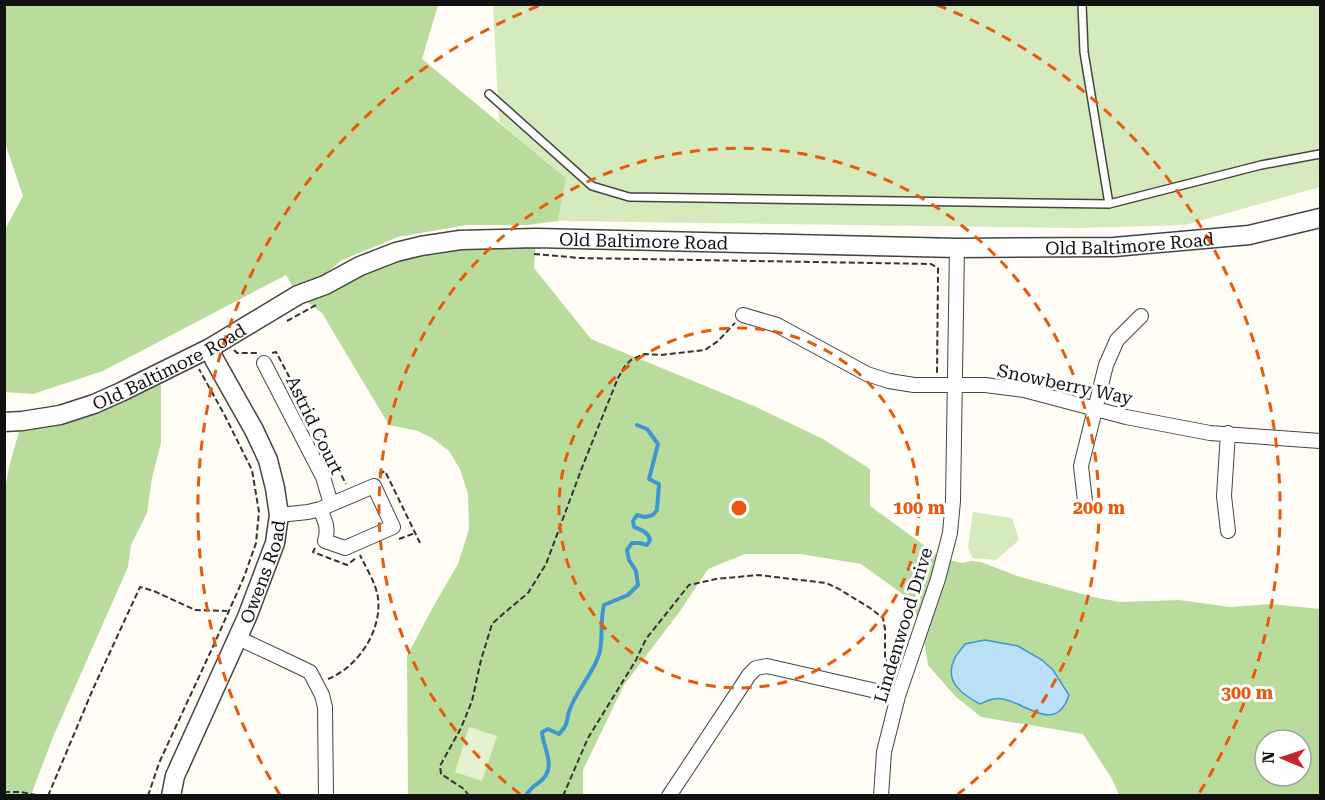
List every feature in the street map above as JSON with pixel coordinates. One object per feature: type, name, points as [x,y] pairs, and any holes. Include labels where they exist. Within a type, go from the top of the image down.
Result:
[{"type":"street","name":"Old Baltimore Road","points":[[4,422],[60,415],[94,404],[210,348],[298,296],[326,285],[360,266],[421,246],[460,240],[536,238],[957,248],[1114,247],[1249,236],[1320,218]]},
{"type":"street","name":"Lindenwood Drive","points":[[881,795],[884,752],[898,696],[938,579],[950,533],[953,501],[957,248]]},
{"type":"street","name":"Snowberry Way","points":[[743,315],[777,325],[867,374],[889,381],[914,385],[985,386],[1024,390],[1126,417],[1199,431],[1320,441]]},
{"type":"street","points":[[1085,501],[1081,466],[1106,365],[1117,340],[1141,316]]},
{"type":"street","name":"Owens Road","points":[[171,795],[175,776],[248,617],[275,543],[279,515],[268,460],[210,348]]},
{"type":"street","name":"Astrid Court","points":[[264,363],[323,477],[326,507],[327,526],[325,541],[345,548],[393,527],[374,486],[326,507],[308,512],[279,515]]},
{"type":"street","points":[[1228,433],[1224,496],[1228,531]]},
{"type":"street","points":[[238,638],[310,672],[317,683],[325,707],[326,795]]},
{"type":"street","points":[[669,795],[749,675],[756,668],[767,666],[898,696]]},
{"type":"lane","points":[[1082,4],[1084,52],[1109,204]]},
{"type":"lane","points":[[489,94],[592,186],[629,197],[1109,204],[1261,165],[1320,154]]},
{"type":"path","points":[[530,254],[580,258],[930,264],[938,268],[937,386]]},
{"type":"path","points":[[279,325],[324,301]]},
{"type":"path","points":[[469,795],[464,789],[441,774],[440,766],[461,728],[472,700],[492,624],[528,593],[546,564],[618,378],[631,360],[644,354],[661,355],[705,350],[718,341],[743,315]]},
{"type":"path","points":[[148,795],[159,763],[244,577],[256,543],[258,512],[252,470],[192,357]]},
{"type":"path","points":[[317,683],[339,675],[348,667],[359,656],[374,630],[378,596],[360,555]]},
{"type":"path","points":[[563,795],[588,738],[636,660],[646,639],[689,585],[716,579],[758,575],[826,583],[840,589],[883,618],[885,659],[908,668]]},
{"type":"path","points":[[48,795],[140,587],[195,610],[229,611]]},
{"type":"path","points":[[4,792],[41,795]]},
{"type":"green space","points":[[5,5],[438,5],[422,59],[566,178],[558,221],[527,225],[466,225],[398,237],[342,260],[301,294],[396,252],[536,238],[534,268],[591,339],[754,406],[823,439],[870,469],[870,506],[943,559],[962,563],[981,562],[1017,576],[1120,602],[1179,600],[1230,607],[1271,604],[1320,609],[1320,795],[1119,795],[1112,779],[1083,734],[981,717],[955,696],[928,665],[922,627],[908,598],[861,564],[800,554],[745,554],[708,569],[680,611],[624,685],[583,770],[583,795],[408,795],[407,656],[458,564],[469,529],[468,494],[460,469],[449,451],[418,431],[389,425],[322,313],[298,295],[286,275],[103,371],[33,394],[5,392],[4,231],[23,196],[5,143]]},
{"type":"green space","points":[[493,5],[1320,5],[1320,187],[1185,225],[1078,228],[558,221],[566,178],[499,122]]},
{"type":"green space","points":[[161,372],[161,443],[152,478],[147,513],[131,545],[128,567],[53,737],[31,795],[5,796],[5,490],[22,421]]},
{"type":"green space","points":[[973,512],[1012,518],[1019,540],[996,560],[972,558],[968,547]]},
{"type":"green space","points":[[469,727],[497,736],[482,781],[455,772]]},
{"type":"water","points":[[985,640],[1018,646],[1042,660],[1053,670],[1069,695],[1063,707],[1056,713],[1040,714],[1003,699],[994,699],[980,704],[962,692],[951,675],[955,658],[965,644]]},
{"type":"waterway","points":[[526,796],[547,774],[549,762],[542,732],[548,729],[559,734],[566,724],[573,702],[598,659],[604,605],[628,595],[638,585],[636,571],[629,560],[627,550],[632,543],[647,545],[650,540],[646,533],[634,527],[633,521],[637,515],[645,517],[653,515],[657,510],[659,484],[649,479],[658,444],[647,429],[637,425]]}]
